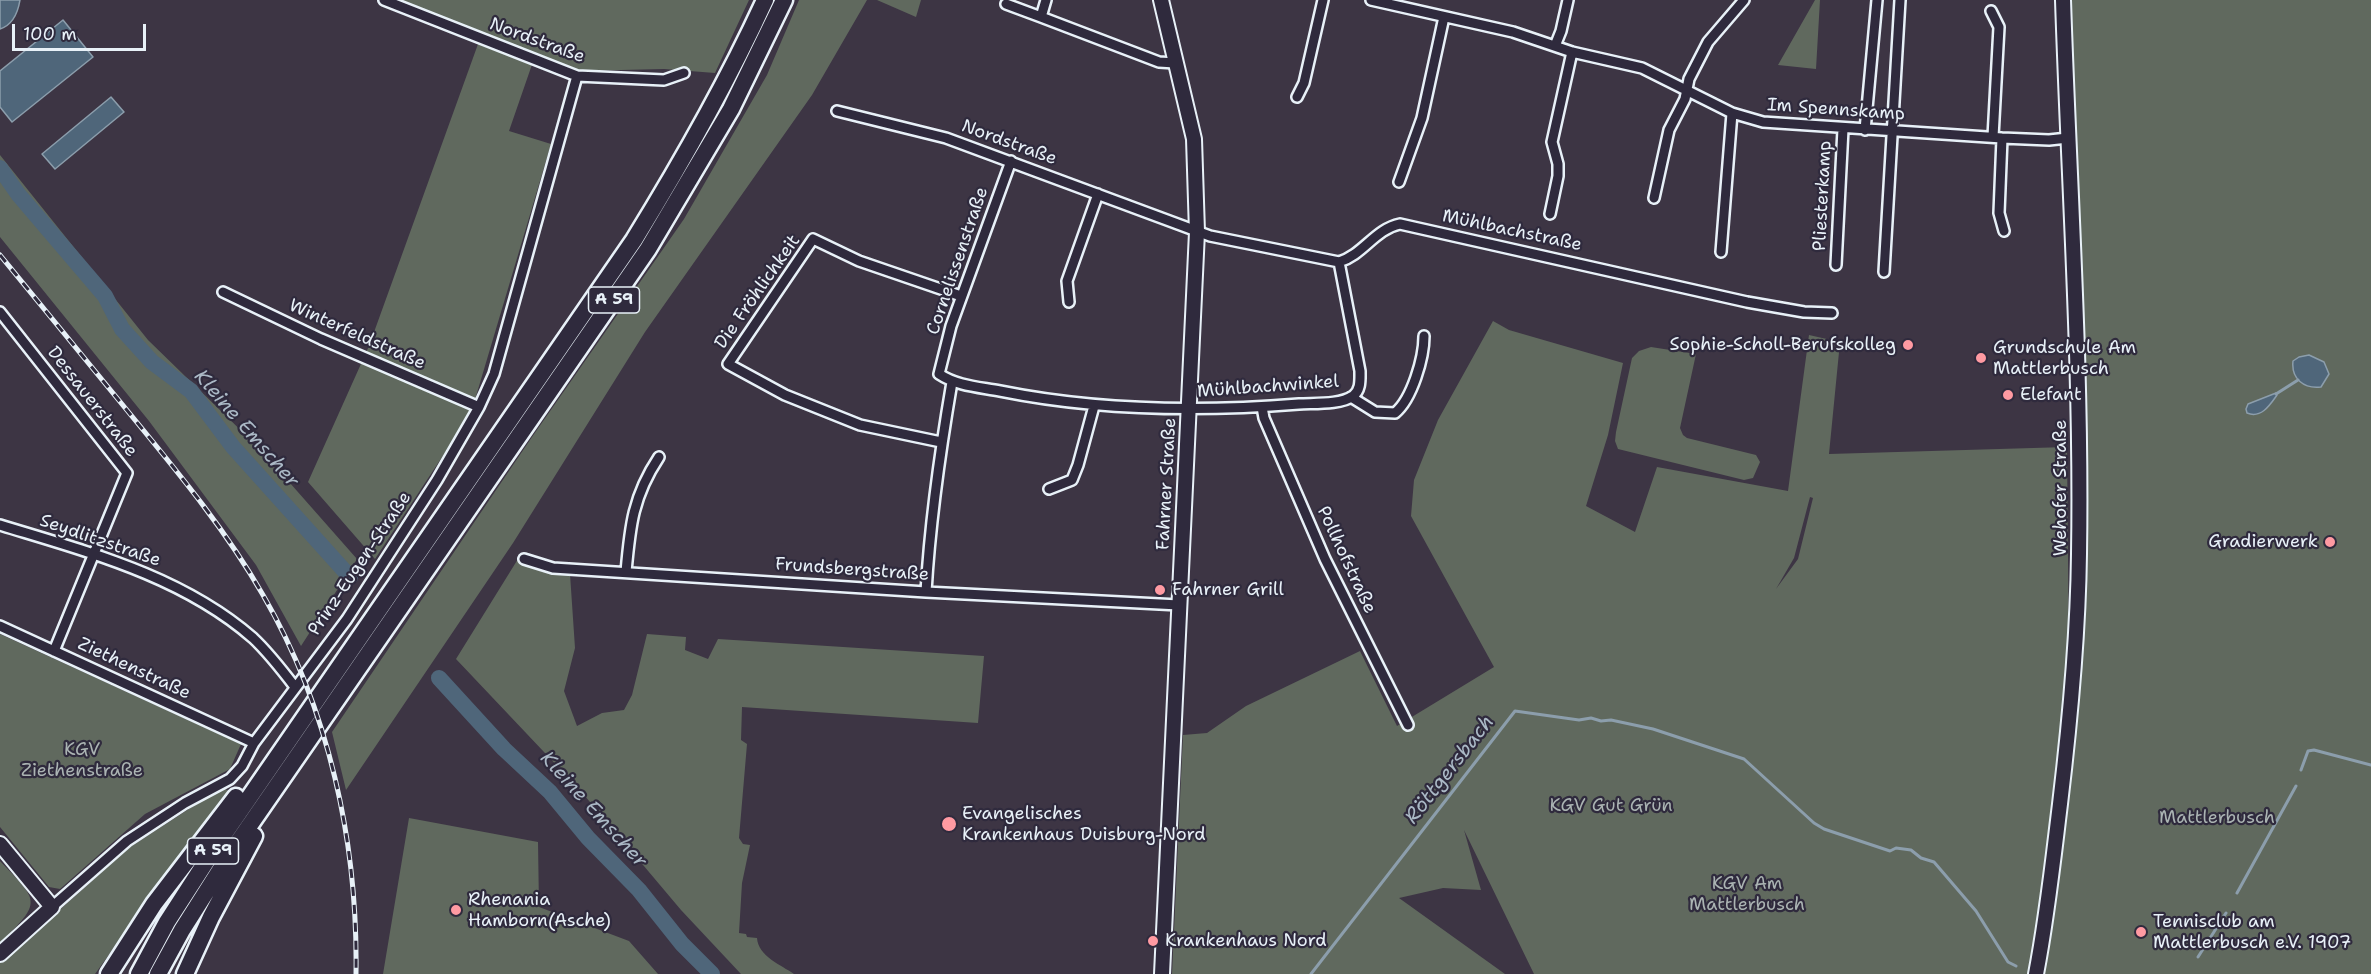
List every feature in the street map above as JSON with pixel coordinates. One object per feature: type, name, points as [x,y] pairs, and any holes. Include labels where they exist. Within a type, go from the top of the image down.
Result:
[{"type":"highway","name":"A 59","points":[[139,974],[190,884],[634,240],[716,101],[765,0]]},
{"type":"highway","name":"A 59","points":[[160,970],[205,893],[648,249],[731,109],[784,0]]},
{"type":"highway","points":[[109,974],[154,904],[183,866],[242,790],[294,732]]},
{"type":"highway","points":[[185,974],[247,849],[301,752]]},
{"type":"street","name":"Nordstraße","points":[[384,0],[577,76],[664,80],[684,74]]},
{"type":"street","points":[[1041,17],[1046,0]]},
{"type":"street","name":"Fahrner Straße","points":[[1161,0],[1194,139],[1197,232],[1162,974]]},
{"type":"street","points":[[1297,97],[1304,83],[1323,0]]},
{"type":"street","name":"Im Spennskamp","points":[[1371,0],[1513,32],[1572,52],[1642,68],[1732,113],[1763,122],[1843,129],[1997,137],[2068,138]]},
{"type":"street","points":[[1555,46],[1568,0]]},
{"type":"street","points":[[1654,198],[1667,137],[1685,99],[1689,79],[1708,42],[1744,0]]},
{"type":"street","points":[[1865,130],[1877,0]]},
{"type":"street","points":[[1884,272],[1900,0]]},
{"type":"street","name":"Wehofer Straße","points":[[2036,974],[2051,879],[2066,753],[2077,624],[2079,557],[2079,417],[2063,0]]},
{"type":"street","points":[[1006,4],[1159,62],[1175,63]]},
{"type":"street","points":[[1991,11],[1999,27],[1997,137],[1999,213],[2004,231]]},
{"type":"street","points":[[1398,182],[1422,118],[1444,16]]},
{"type":"street","points":[[1550,214],[1558,176],[1558,164],[1552,142],[1572,52]]},
{"type":"street","name":"Prinz-Eugen-Straße","points":[[0,954],[127,841],[185,803],[230,779],[242,766],[254,743],[333,638],[370,584],[437,480],[479,407],[494,374],[577,76]]},
{"type":"street","name":"Nordstraße","points":[[837,111],[946,138],[1197,232]]},
{"type":"street","points":[[1721,252],[1728,140],[1732,113]]},
{"type":"street","name":"Pliesterkamp","points":[[1836,265],[1843,129]]},
{"type":"street","name":"Cornelissenstraße","points":[[952,382],[939,374],[951,326],[1011,161]]},
{"type":"street","points":[[1069,302],[1067,281],[1098,194]]},
{"type":"street","name":"Mühlbachstraße","points":[[1339,262],[1353,255],[1384,229],[1400,224],[1747,302],[1804,312],[1832,313]]},
{"type":"street","points":[[1197,232],[1339,262]]},
{"type":"street","name":"Die Fröhlichkeit","points":[[941,442],[850,421],[785,395],[728,364],[813,239],[859,261],[961,296]]},
{"type":"street","name":"Mühlbachwinkel","points":[[952,382],[1094,406],[1188,410],[1262,407],[1341,400],[1351,397],[1358,388],[1360,371],[1339,262]]},
{"type":"street","name":"Winterfeldstraße","points":[[224,292],[321,339],[479,407]]},
{"type":"street","name":"Dessauerstraße","points":[[0,312],[127,473],[95,555]]},
{"type":"street","name":"Mühlbachwinkel","points":[[1351,397],[1375,412],[1395,413],[1402,408],[1422,360],[1424,336]]},
{"type":"street","points":[[927,592],[928,553],[941,442],[952,382]]},
{"type":"street","points":[[1049,489],[1072,480],[1094,406]]},
{"type":"street","name":"Pollhofstraße","points":[[1262,407],[1264,418],[1325,559],[1408,725]]},
{"type":"street","points":[[626,572],[630,526],[644,479],[659,457]]},
{"type":"street","name":"Seydlitzstraße","points":[[0,525],[135,568],[200,601],[254,639],[295,687]]},
{"type":"street","points":[[54,651],[95,555]]},
{"type":"street","name":"Frundsbergstraße","points":[[524,559],[554,568],[927,592],[1179,605]]},
{"type":"street","name":"Ziethenstraße","points":[[0,626],[254,743]]},
{"type":"street","points":[[0,844],[52,907]]},
{"type":"green space","points":[[395,0],[749,0],[715,73],[664,69],[579,71],[536,53],[509,131],[551,144],[471,413],[375,559],[308,482],[369,346],[482,33]]},
{"type":"green space","points":[[799,0],[867,0],[812,95],[645,332],[513,543],[346,790],[332,732],[532,437],[684,219],[767,75]]},
{"type":"green space","points":[[877,0],[921,0],[916,17]]},
{"type":"green space","points":[[1815,0],[1820,0],[1816,69],[1778,65]]},
{"type":"green space","name":"Mattlerbusch","points":[[2071,0],[2371,0],[2371,974],[2039,974],[2069,753],[2078,353]]},
{"type":"green space","points":[[0,155],[148,340],[260,449],[357,559],[301,646],[256,565],[149,421],[0,237]]},
{"type":"green space","points":[[1493,321],[1509,330],[1623,363],[1608,435],[1586,506],[1635,532],[1657,467],[1788,491],[1809,335],[1840,342],[1829,454],[2067,447],[2069,669],[2035,950],[2028,974],[1534,974],[1464,830],[1481,890],[1443,888],[1399,898],[1505,974],[1172,974],[1183,735],[1207,733],[1246,706],[1360,651],[1397,726],[1494,667],[1411,516],[1414,480],[1438,420]],"holes":[[[1810,497],[1813,498],[1798,559],[1776,589],[1794,558]]]},
{"type":"green space","points":[[1651,347],[1696,354],[1680,428],[1683,435],[1687,438],[1756,455],[1760,462],[1753,478],[1744,480],[1618,449],[1615,441],[1616,432],[1632,358],[1639,351]]},
{"type":"green space","points":[[518,559],[541,571],[570,574],[575,648],[564,691],[577,726],[602,713],[624,710],[632,695],[647,634],[686,637],[685,650],[708,659],[718,639],[984,656],[978,723],[742,707],[741,740],[747,744],[739,838],[743,844],[750,845],[742,883],[739,933],[757,938],[761,950],[766,955],[794,974],[741,974],[681,910],[579,789],[456,659]]},
{"type":"green space","name":"KGV Ziethenstraße","points":[[0,634],[241,744],[230,769],[145,814],[60,889],[49,887],[0,827]]},
{"type":"green space","points":[[223,787],[231,793],[203,824],[95,974],[0,974],[0,963],[130,847]]},
{"type":"green space","points":[[409,818],[538,842],[539,907],[629,941],[658,974],[383,974]]},
{"type":"green space","points":[[0,861],[22,885],[31,902],[24,918],[0,943]]},
{"type":"water","points":[[0,0],[20,0],[14,18],[0,29]]},
{"type":"water","points":[[63,20],[93,57],[12,122],[0,107],[0,71]]},
{"type":"water","points":[[111,97],[124,112],[55,169],[42,154]]},
{"type":"water","points":[[2309,355],[2324,362],[2329,374],[2321,387],[2309,386],[2300,382],[2294,373],[2293,361]]},
{"type":"water","points":[[2276,393],[2271,403],[2261,413],[2247,413],[2248,404]]},
{"type":"waterway","name":"Kleine Emscher","points":[[0,168],[18,194],[105,296],[122,329],[152,362],[191,391],[233,447],[350,577]]},
{"type":"waterway","points":[[2276,394],[2298,380]]},
{"type":"waterway","name":"Kleine Emscher","points":[[439,678],[504,749],[550,792],[588,838],[639,890],[682,944],[712,974]]},
{"type":"waterway","name":"Röttgersbach","points":[[1311,974],[1515,711],[1579,720],[1591,718],[1601,721],[1611,720],[1653,729],[1744,759],[1814,823],[1824,829],[1890,851],[1896,848],[1911,850],[1921,858],[1934,862],[1976,911],[2008,962],[2016,966]]},
{"type":"waterway","points":[[2301,770],[2308,751],[2314,750],[2371,765]]},
{"type":"waterway","points":[[2237,893],[2296,786]]},
{"type":"waterway","points":[[2198,957],[2226,913]]},
{"type":"railway","points":[[0,255],[203,505],[249,572],[286,639],[306,684],[335,778],[352,876],[356,974]]},
{"type":"place","name":"Sophie-Scholl-Berufskolleg","points":[[1908,345]]},
{"type":"place","name":"Grundschule Am Mattlerbusch","points":[[1981,358]]},
{"type":"place","name":"Elefant","points":[[2008,395]]},
{"type":"place","name":"Gradierwerk","points":[[2330,542]]},
{"type":"place","name":"Fahrner Grill","points":[[1160,590]]},
{"type":"place","name":"Evangelisches Krankenhaus Duisburg-Nord","points":[[949,824]]},
{"type":"place","name":"Rhenania Hamborn(Asche)","points":[[456,910]]},
{"type":"place","name":"Tennisclub am Mattlerbusch e.V. 1907","points":[[2141,932]]},
{"type":"place","name":"Krankenhaus Nord","points":[[1153,941]]},
{"type":"park label","name":"KGV Gut Grün","points":[[1611,806]]},
{"type":"park label","name":"KGV Am Mattlerbusch","points":[[1747,894]]}]
